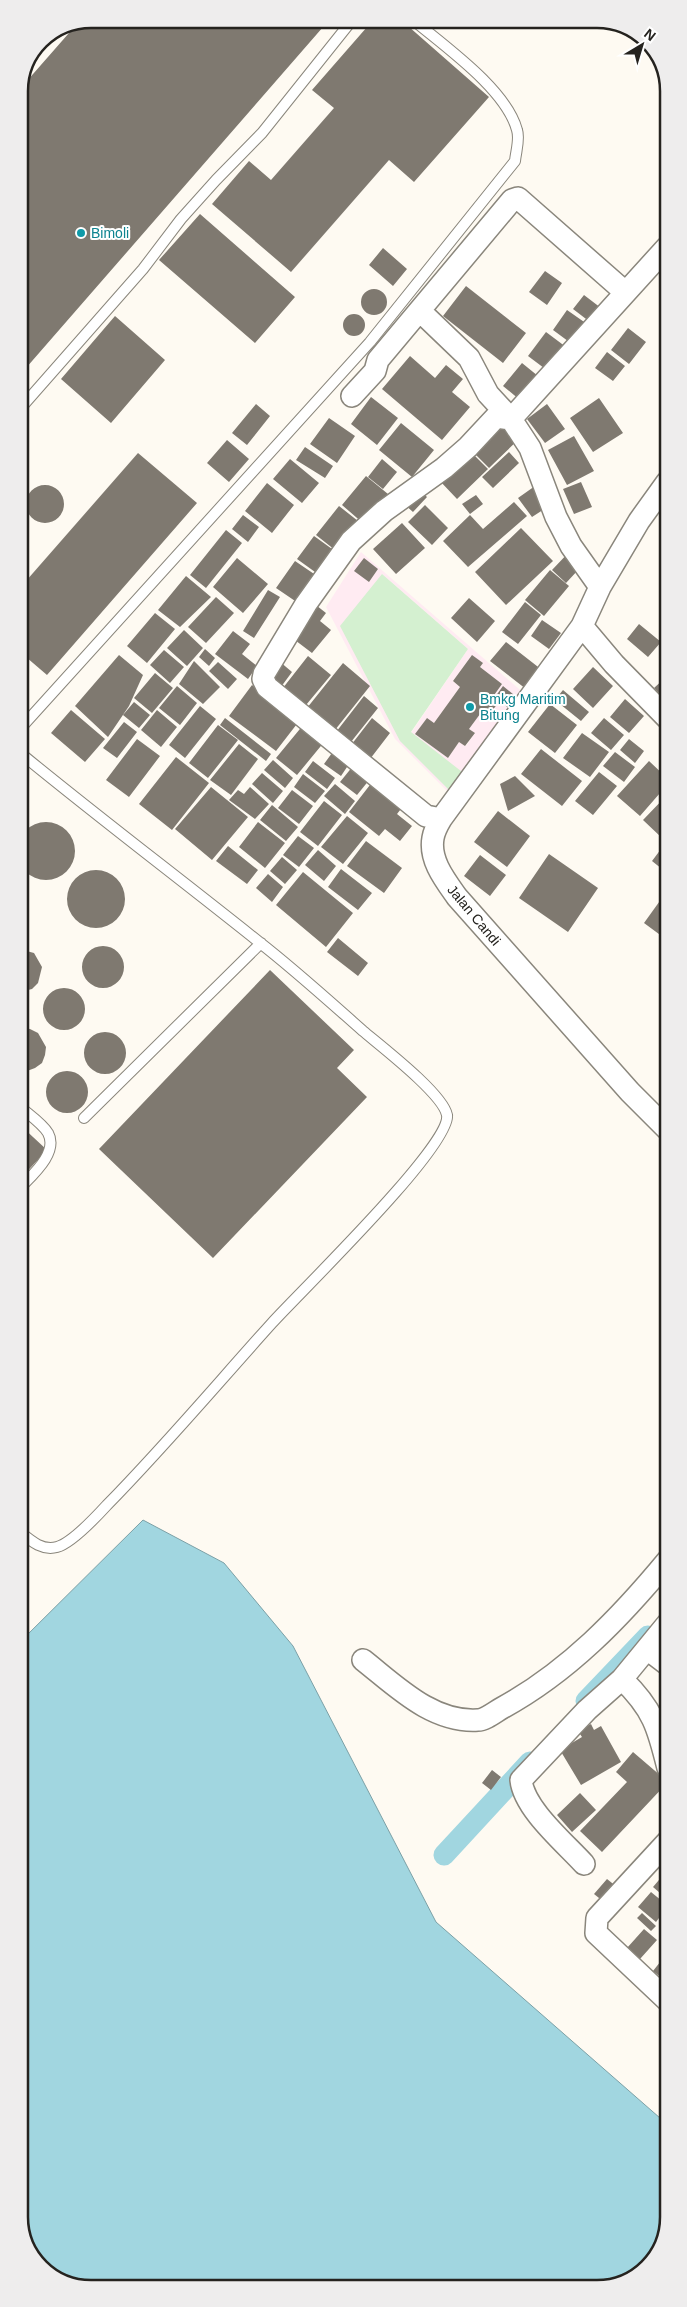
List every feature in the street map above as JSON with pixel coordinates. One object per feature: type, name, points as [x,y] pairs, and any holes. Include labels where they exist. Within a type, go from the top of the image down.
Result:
[{"type":"street","points":[[352,396],[375,371],[378,360],[512,200],[518,198],[625,292]]},
{"type":"street","points":[[511,419],[660,254]]},
{"type":"street","points":[[420,311],[469,358],[488,394],[511,419],[530,448],[556,517],[571,546],[600,587]]},
{"type":"street","points":[[441,819],[426,816],[267,687],[263,679],[283,641],[306,604],[351,541],[384,510],[450,463],[496,417],[511,419]]},
{"type":"street","name":"Jalan Candi","points":[[660,492],[639,521],[600,587],[582,626],[441,819],[433,838],[435,858],[440,872],[457,897],[630,1092],[660,1122]]},
{"type":"street","points":[[582,626],[614,664],[660,711]]},
{"type":"street","points":[[363,1660],[414,1700],[442,1715],[480,1720],[527,1694],[581,1653],[623,1611],[660,1569]]},
{"type":"street","points":[[584,1864],[530,1804],[522,1788],[522,1780],[587,1710],[622,1679],[660,1633]]},
{"type":"street","points":[[647,1649],[660,1659]]},
{"type":"street","points":[[622,1679],[649,1709],[660,1734]]},
{"type":"street","points":[[660,1850],[597,1918],[595,1925],[596,1933],[660,1993]]},
{"type":"lane","points":[[28,400],[143,269],[187,212],[262,133],[346,28]]},
{"type":"lane","points":[[28,720],[370,342],[515,161],[518,132],[509,109],[474,71],[423,28]]},
{"type":"lane","points":[[28,759],[261,943],[439,1098],[446,1111],[448,1122],[438,1140],[386,1202],[274,1320],[138,1474],[90,1522],[60,1547],[46,1548],[34,1544],[28,1539]]},
{"type":"lane","points":[[84,1118],[261,943]]},
{"type":"lane","points":[[28,1114],[48,1133],[50,1144],[46,1158],[28,1179]]},
{"type":"shaded area","points":[[361,552],[526,695],[452,796],[395,739],[326,607]],"holes":[[[364,559],[378,569],[369,582]],[[382,574],[468,649],[411,733]],[[471,656],[483,663],[480,667],[502,684],[492,698],[498,703],[489,715],[483,710],[469,729],[475,733],[466,746],[459,742],[448,758],[415,734],[427,718],[434,723],[460,687],[453,681]],[[503,687],[519,699],[511,709],[495,697]]]},
{"type":"green space","points":[[382,574],[468,649],[411,732],[466,775],[452,793],[400,741],[340,626]]},
{"type":"water","points":[[143,1520],[224,1563],[293,1646],[436,1922],[660,2118],[660,2216],[656,2237],[644,2258],[628,2271],[617,2276],[596,2280],[87,2279],[67,2275],[49,2264],[36,2248],[31,2237],[28,2216],[28,1634]]},
{"type":"building","name":"Bimoli","points":[[322,28],[28,366],[29,79],[71,31],[78,29]]},
{"type":"building","points":[[366,28],[410,28],[489,97],[414,182],[389,160],[291,272],[212,204],[249,161],[271,180],[334,108],[312,90]]},
{"type":"building","points":[[200,214],[295,297],[255,343],[159,260]]},
{"type":"building","points":[[383,248],[407,269],[393,286],[369,265]]},
{"type":"building","points":[[545,271],[562,283],[547,305],[529,292]]},
{"type":"building","points":[[466,286],[526,333],[503,363],[443,316]]},
{"type":"building","points":[[374,289],[383,293],[387,302],[383,311],[374,315],[365,311],[361,302],[365,293]]},
{"type":"building","points":[[584,295],[601,308],[590,322],[573,309]]},
{"type":"building","points":[[567,310],[587,324],[572,344],[553,330]]},
{"type":"building","points":[[350,314],[358,314],[365,321],[365,329],[358,336],[350,336],[343,329],[343,321]]},
{"type":"building","points":[[115,316],[165,360],[111,423],[61,379]]},
{"type":"building","points":[[628,328],[646,342],[629,364],[611,350]]},
{"type":"building","points":[[546,332],[566,347],[548,371],[528,356]]},
{"type":"building","points":[[607,352],[625,366],[613,381],[595,368]]},
{"type":"building","points":[[410,356],[435,378],[446,365],[463,379],[452,392],[470,407],[442,440],[382,389]]},
{"type":"building","points":[[522,363],[538,376],[520,400],[503,386]]},
{"type":"building","points":[[371,397],[398,418],[377,445],[351,424]]},
{"type":"building","points":[[599,398],[623,433],[593,452],[570,418]]},
{"type":"building","points":[[256,404],[270,416],[247,445],[232,433]]},
{"type":"building","points":[[547,404],[565,429],[545,443],[527,419]]},
{"type":"building","points":[[329,418],[355,436],[337,463],[310,444]]},
{"type":"building","points":[[501,418],[520,438],[489,468],[470,449]]},
{"type":"building","points":[[401,423],[434,450],[412,477],[379,450]]},
{"type":"building","points":[[574,436],[594,471],[567,485],[548,450]]},
{"type":"building","points":[[227,440],[249,459],[229,482],[207,463]]},
{"type":"building","points":[[305,447],[333,466],[325,478],[296,460]]},
{"type":"building","points":[[469,450],[488,469],[457,499],[439,480]]},
{"type":"building","points":[[509,452],[519,463],[493,488],[482,477]]},
{"type":"building","points":[[138,453],[197,503],[47,675],[28,659],[28,579]]},
{"type":"building","points":[[290,459],[319,483],[302,503],[273,479]]},
{"type":"building","points":[[382,459],[397,472],[383,489],[368,477]]},
{"type":"building","points":[[366,476],[388,494],[364,524],[342,505]]},
{"type":"building","points":[[581,482],[592,507],[574,514],[563,489]]},
{"type":"building","points":[[267,483],[294,505],[272,533],[245,511]]},
{"type":"building","points":[[38,486],[52,486],[59,490],[63,497],[63,511],[59,518],[52,522],[38,522],[31,518],[28,513],[28,495],[31,490]]},
{"type":"building","points":[[535,486],[549,506],[532,517],[518,498]]},
{"type":"building","points":[[418,488],[427,497],[413,512],[403,503]]},
{"type":"building","points":[[476,495],[483,504],[470,514],[462,504]]},
{"type":"building","points":[[514,502],[527,516],[468,567],[443,541],[470,515],[483,529]]},
{"type":"building","points":[[425,505],[448,528],[432,545],[408,522]]},
{"type":"building","points":[[339,506],[358,521],[335,550],[316,535]]},
{"type":"building","points":[[243,515],[259,527],[248,542],[232,529]]},
{"type":"building","points":[[402,523],[425,548],[396,574],[373,549]]},
{"type":"building","points":[[521,528],[553,561],[506,605],[475,572]]},
{"type":"building","points":[[226,530],[242,543],[206,588],[190,575]]},
{"type":"building","points":[[314,536],[339,554],[322,577],[297,559]]},
{"type":"building","points":[[571,550],[579,569],[566,583],[552,570]]},
{"type":"building","points":[[237,558],[268,584],[243,613],[213,587]]},
{"type":"building","points":[[364,558],[378,569],[369,582],[354,571]]},
{"type":"building","points":[[295,561],[320,578],[301,605],[276,588]]},
{"type":"building","points":[[550,570],[569,586],[544,616],[525,600]]},
{"type":"building","points":[[186,576],[211,597],[180,627],[158,610]]},
{"type":"building","points":[[268,590],[280,597],[254,638],[243,631]]},
{"type":"building","points":[[216,597],[234,613],[206,643],[188,627]]},
{"type":"building","points":[[469,598],[495,621],[477,642],[451,618]]},
{"type":"building","points":[[312,602],[326,613],[320,621],[331,630],[312,653],[287,634]]},
{"type":"building","points":[[525,602],[541,615],[518,644],[502,632]]},
{"type":"building","points":[[155,613],[175,629],[147,663],[127,646]]},
{"type":"building","points":[[542,620],[561,633],[549,649],[531,636]]},
{"type":"building","points":[[639,624],[660,643],[648,657],[627,639]]},
{"type":"building","points":[[184,630],[203,648],[187,666],[167,648]]},
{"type":"building","points":[[233,631],[250,644],[242,654],[257,666],[248,679],[215,654]]},
{"type":"building","points":[[506,642],[542,670],[526,689],[490,661]]},
{"type":"building","points":[[205,649],[215,658],[209,666],[199,657]]},
{"type":"building","points":[[164,650],[184,667],[170,683],[150,665]]},
{"type":"building","points":[[119,655],[143,675],[129,706],[108,737],[75,706]]},
{"type":"building","name":"Bmkg Maritim Bitung","points":[[472,655],[483,663],[480,667],[502,684],[492,698],[498,703],[489,715],[483,710],[469,729],[475,733],[465,746],[459,742],[448,758],[415,734],[427,718],[434,723],[460,687],[453,681]]},
{"type":"building","points":[[308,656],[331,675],[301,711],[279,693]]},
{"type":"building","points":[[194,661],[220,687],[203,704],[179,684]]},
{"type":"building","points":[[279,661],[292,672],[278,691],[265,681]]},
{"type":"building","points":[[218,662],[237,679],[228,689],[209,671]]},
{"type":"building","points":[[343,663],[370,686],[331,735],[303,713]]},
{"type":"building","points":[[593,667],[613,686],[593,708],[573,689]]},
{"type":"building","points":[[155,673],[173,688],[152,713],[134,698]]},
{"type":"building","points":[[660,682],[660,694],[654,688]]},
{"type":"building","points":[[252,685],[300,720],[276,751],[229,716]]},
{"type":"building","points":[[177,686],[197,703],[180,725],[159,708]]},
{"type":"building","points":[[503,686],[519,699],[511,710],[495,697]]},
{"type":"building","points":[[563,690],[589,712],[581,721],[555,700]]},
{"type":"building","points":[[364,696],[378,708],[347,747],[333,736]]},
{"type":"building","points":[[625,699],[644,716],[629,733],[610,717]]},
{"type":"building","points":[[134,702],[150,715],[139,728],[123,715]]},
{"type":"building","points":[[550,704],[577,725],[555,753],[528,732]]},
{"type":"building","points":[[200,706],[216,719],[185,758],[169,745]]},
{"type":"building","points":[[71,710],[105,739],[85,762],[51,733]]},
{"type":"building","points":[[157,710],[177,727],[161,747],[141,730]]},
{"type":"building","points":[[225,718],[271,754],[266,761],[220,725]]},
{"type":"building","points":[[372,718],[390,733],[367,763],[348,749]]},
{"type":"building","points":[[604,718],[624,735],[611,750],[591,733]]},
{"type":"building","points":[[124,722],[137,732],[117,758],[103,748]]},
{"type":"building","points":[[304,724],[325,741],[297,775],[276,758]]},
{"type":"building","points":[[218,725],[238,740],[208,778],[189,763]]},
{"type":"building","points":[[582,733],[609,752],[590,777],[563,758]]},
{"type":"building","points":[[137,739],[160,756],[129,797],[106,780]]},
{"type":"building","points":[[629,739],[644,751],[635,763],[620,750]]},
{"type":"building","points":[[239,744],[258,759],[231,795],[210,780]]},
{"type":"building","points":[[541,749],[582,781],[562,806],[521,774]]},
{"type":"building","points":[[615,752],[635,767],[624,782],[603,766]]},
{"type":"building","points":[[332,753],[349,764],[341,776],[324,764]]},
{"type":"building","points":[[176,757],[209,783],[172,830],[139,804]]},
{"type":"building","points":[[273,760],[293,778],[285,788],[264,770]]},
{"type":"building","points":[[313,761],[335,778],[327,789],[305,772]]},
{"type":"building","points":[[649,761],[660,771],[660,793],[640,816],[617,796]]},
{"type":"building","points":[[353,766],[370,779],[357,795],[340,782]]},
{"type":"building","points":[[599,772],[617,786],[593,815],[575,801]]},
{"type":"building","points":[[262,773],[283,791],[273,803],[252,784]]},
{"type":"building","points":[[303,774],[325,791],[315,803],[294,787]]},
{"type":"building","points":[[515,776],[535,796],[508,811],[500,784]]},
{"type":"building","points":[[373,781],[404,805],[397,814],[412,826],[400,841],[385,829],[379,836],[349,812]]},
{"type":"building","points":[[335,784],[355,801],[345,814],[324,796]]},
{"type":"building","points":[[211,787],[248,817],[212,860],[175,829]]},
{"type":"building","points":[[250,787],[269,804],[255,819],[229,800],[238,790],[244,794]]},
{"type":"building","points":[[292,790],[313,806],[299,824],[278,808]]},
{"type":"building","points":[[324,801],[342,815],[318,846],[300,832]]},
{"type":"building","points":[[660,802],[660,836],[643,820]]},
{"type":"building","points":[[272,805],[298,827],[286,841],[260,820]]},
{"type":"building","points":[[498,811],[530,836],[507,867],[474,842]]},
{"type":"building","points":[[347,816],[368,833],[343,864],[321,847]]},
{"type":"building","points":[[46,822],[57,824],[70,835],[74,845],[73,862],[62,875],[46,880],[35,878],[28,873],[28,829],[30,827]]},
{"type":"building","points":[[258,822],[285,843],[265,868],[239,847]]},
{"type":"building","points":[[298,836],[314,848],[299,867],[283,855]]},
{"type":"building","points":[[366,841],[402,868],[384,893],[347,866]]},
{"type":"building","points":[[228,846],[258,870],[247,884],[216,861]]},
{"type":"building","points":[[318,850],[336,866],[324,881],[305,865]]},
{"type":"building","points":[[660,850],[660,867],[652,861]]},
{"type":"building","points":[[549,854],[598,888],[568,932],[519,898]]},
{"type":"building","points":[[480,855],[506,875],[490,896],[464,876]]},
{"type":"building","points":[[282,857],[297,870],[285,884],[270,871]]},
{"type":"building","points":[[341,869],[372,893],[358,910],[328,887]]},
{"type":"building","points":[[96,870],[107,872],[120,883],[125,899],[123,910],[112,923],[96,928],[85,926],[72,915],[67,899],[69,888],[80,875]]},
{"type":"building","points":[[303,872],[353,913],[326,947],[276,905]]},
{"type":"building","points":[[268,874],[283,887],[272,902],[256,888]]},
{"type":"building","points":[[660,901],[660,935],[644,923]]},
{"type":"building","points":[[338,938],[368,963],[358,976],[327,952]]},
{"type":"building","points":[[107,946],[115,949],[121,955],[124,967],[121,979],[115,985],[99,988],[91,985],[85,979],[82,963],[85,955],[91,949]]},
{"type":"building","points":[[28,951],[34,953],[42,967],[38,983],[28,990]]},
{"type":"building","points":[[270,970],[354,1050],[337,1068],[367,1097],[213,1258],[99,1149]]},
{"type":"building","points":[[68,988],[76,991],[82,997],[85,1009],[82,1021],[76,1027],[60,1030],[52,1027],[46,1021],[43,1005],[46,997],[52,991]]},
{"type":"building","points":[[28,1029],[38,1033],[46,1047],[42,1063],[28,1071]]},
{"type":"building","points":[[109,1032],[117,1035],[123,1041],[126,1053],[123,1065],[117,1071],[101,1074],[93,1071],[87,1065],[84,1049],[87,1041],[93,1035]]},
{"type":"building","points":[[71,1071],[79,1074],[85,1080],[88,1092],[85,1104],[79,1110],[63,1113],[55,1110],[49,1104],[46,1088],[49,1080],[55,1074]]},
{"type":"building","points":[[28,1132],[47,1150],[28,1170]]},
{"type":"building","points":[[591,1724],[594,1730],[601,1726],[621,1762],[581,1785],[560,1750],[582,1737],[578,1731]]},
{"type":"building","points":[[633,1752],[660,1775],[660,1790],[602,1852],[580,1831],[627,1782],[616,1772]]},
{"type":"building","points":[[492,1770],[501,1777],[491,1790],[482,1783]]},
{"type":"building","points":[[580,1793],[596,1810],[572,1832],[557,1815]]},
{"type":"building","points":[[607,1879],[617,1887],[604,1902],[594,1894]]},
{"type":"building","points":[[660,1879],[660,1893],[653,1887]]},
{"type":"building","points":[[651,1892],[660,1899],[660,1917],[656,1922],[638,1907]]},
{"type":"building","points":[[642,1913],[656,1926],[651,1931],[637,1918]]},
{"type":"building","points":[[644,1929],[657,1940],[640,1959],[627,1948]]},
{"type":"building","points":[[660,1962],[660,1977],[653,1971]]},
{"type":"waterway","points":[[586,1701],[648,1636]]},
{"type":"waterway","points":[[444,1855],[530,1762]]},
{"type":"place","name":"Bimoli","points":[[81,233]]},
{"type":"place","name":"Bmkg Maritim Bitung","points":[[470,707]]}]
